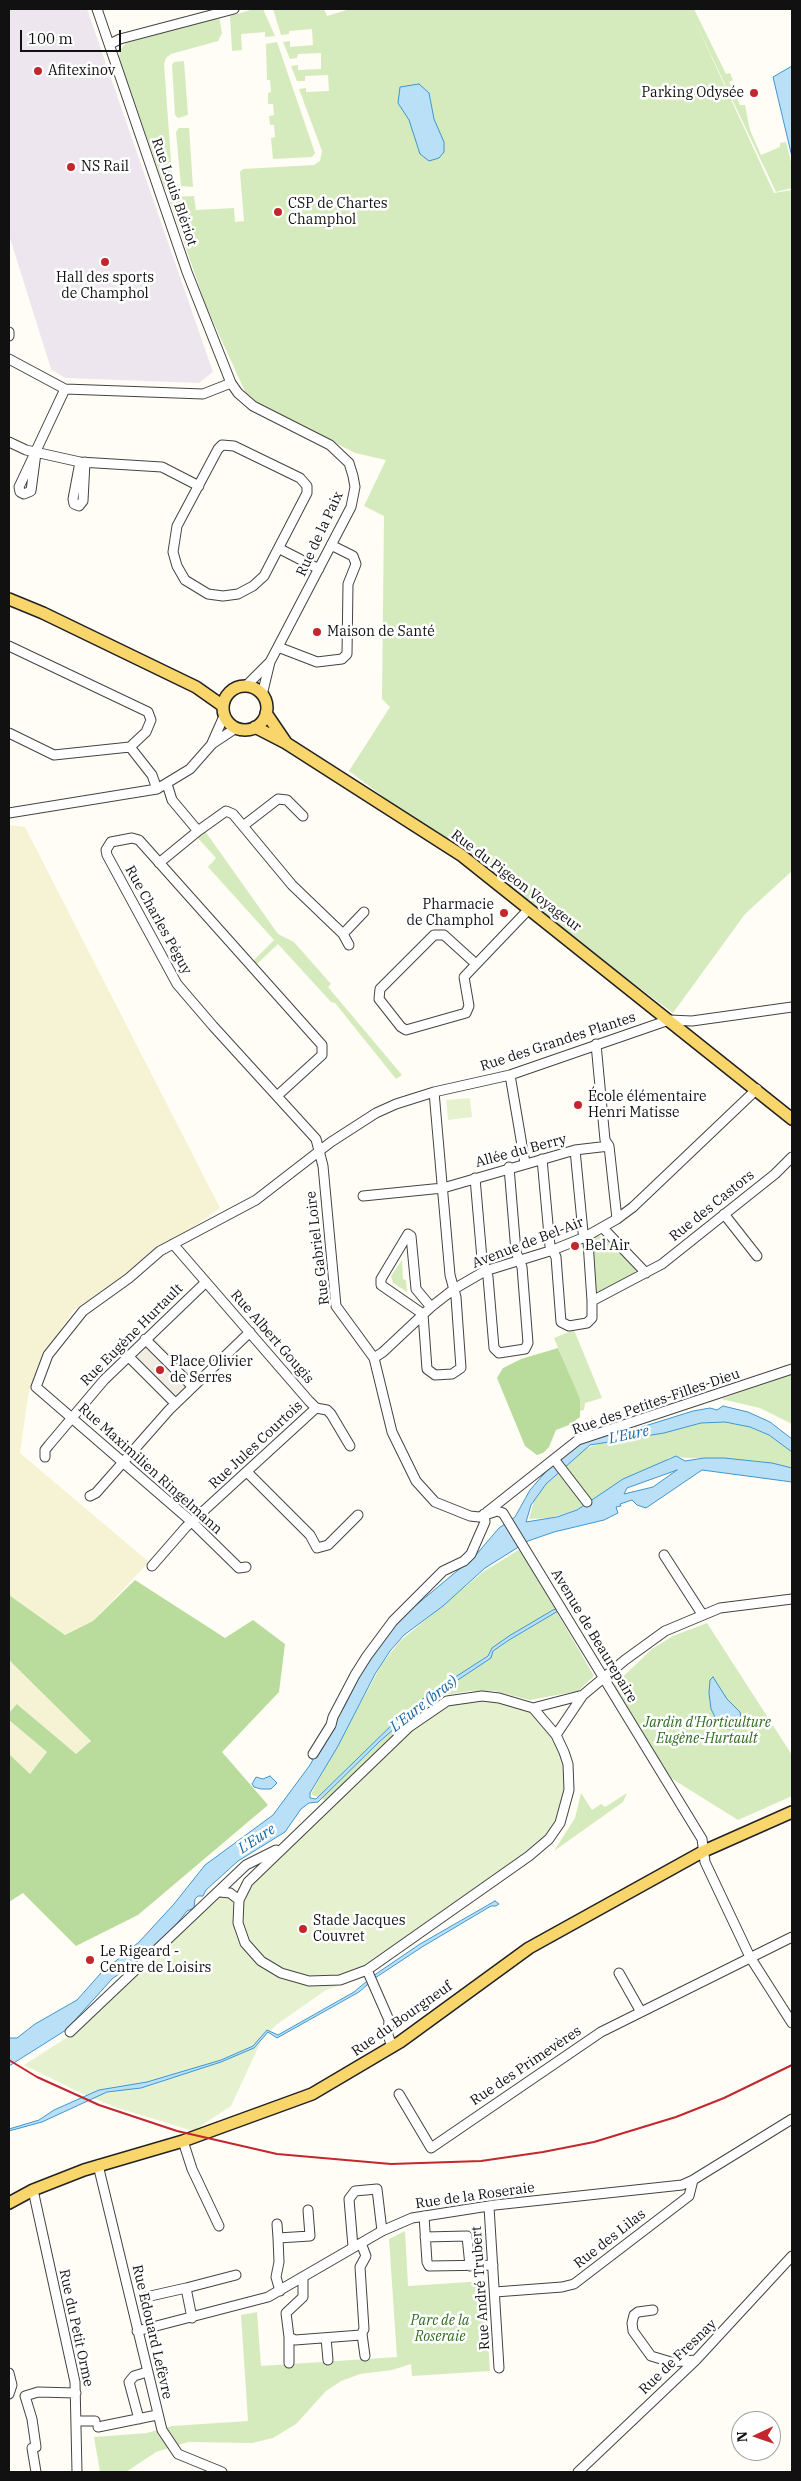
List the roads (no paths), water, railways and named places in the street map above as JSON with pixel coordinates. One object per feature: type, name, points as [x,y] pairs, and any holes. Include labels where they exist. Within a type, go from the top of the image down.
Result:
[{"type":"main road","points":[[9,599],[43,613],[196,687],[224,711],[236,728],[246,730],[255,727],[262,721],[266,713],[266,703],[262,695],[255,688],[237,687],[229,692],[196,687]]},
{"type":"main road","points":[[224,711],[229,692]]},
{"type":"main road","name":"Rue du Pigeon Voyageur","points":[[266,713],[286,743]]},
{"type":"main road","name":"Rue du Pigeon Voyageur","points":[[255,727],[286,743],[461,855],[757,1090],[792,1120]]},
{"type":"main road","name":"Rue du Bourgneuf","points":[[9,2203],[33,2190],[98,2165],[183,2141],[312,2094],[392,2047],[522,1952],[704,1851],[792,1812]]},
{"type":"street","name":"Rue Louis Blériot","points":[[97,9],[189,277],[231,383]]},
{"type":"street","points":[[110,44],[120,39],[234,9]]},
{"type":"street","points":[[9,359],[65,389],[202,394],[231,383]]},
{"type":"street","name":"Rue de la Paix","points":[[231,383],[245,400],[330,445],[349,463],[355,487],[354,497],[331,545],[270,662],[262,695]]},
{"type":"street","points":[[36,453],[65,389]]},
{"type":"street","points":[[9,442],[36,453],[82,462],[154,465],[168,469],[198,486]]},
{"type":"street","points":[[227,444],[241,449],[304,482],[307,486],[308,493],[264,576],[253,586],[238,594],[223,596],[208,594],[185,580],[177,566],[173,552],[173,538],[177,526],[198,486],[218,450],[227,444]]},
{"type":"street","points":[[278,647],[317,662],[342,659],[347,654],[348,584],[356,564],[353,556],[331,545]]},
{"type":"street","points":[[280,549],[319,569]]},
{"type":"street","points":[[9,646],[148,712],[151,720],[146,732],[130,747],[54,755],[9,733]]},
{"type":"street","name":"Rue de la Paix","points":[[246,686],[270,662]]},
{"type":"street","points":[[212,744],[224,711]]},
{"type":"street","points":[[9,813],[157,788],[190,769],[212,744],[236,728]]},
{"type":"street","points":[[130,747],[152,775],[157,788]]},
{"type":"street","points":[[166,784],[172,800],[198,831]]},
{"type":"street","points":[[303,816],[287,800],[278,799],[243,826],[292,885],[343,934],[349,945]]},
{"type":"street","name":"Rue Charles Péguy","points":[[159,863],[226,811],[233,814],[243,826]]},
{"type":"street","name":"Rue Charles Péguy","points":[[277,1096],[322,1055],[322,1046],[136,838],[111,842],[106,850],[177,984],[277,1096],[316,1139],[320,1151]]},
{"type":"street","points":[[476,964],[444,935],[434,935],[380,989],[379,999],[400,1026],[406,1030],[459,1017],[466,1013],[468,1006],[464,977],[529,909]]},
{"type":"street","points":[[343,934],[364,912]]},
{"type":"street","name":"Rue des Grandes Plantes","points":[[36,1387],[48,1355],[79,1315],[160,1251],[256,1200],[320,1151],[376,1113],[434,1092],[510,1075],[669,1020],[692,1021],[792,1007]]},
{"type":"street","points":[[596,1044],[606,1140],[609,1146],[617,1219]]},
{"type":"street","points":[[510,1075],[525,1163]]},
{"type":"street","name":"Avenue de Bel-Air","points":[[374,1358],[383,1352],[430,1307],[454,1289],[485,1271],[553,1250],[585,1237],[617,1219],[633,1207],[757,1090]]},
{"type":"street","points":[[430,1307],[416,1289],[411,1236],[408,1234],[380,1279],[381,1285],[423,1314],[427,1369],[435,1375],[452,1374],[461,1368],[454,1289],[450,1275],[434,1092]]},
{"type":"street","name":"Allée du Berry","points":[[363,1196],[443,1188],[509,1167],[575,1150],[609,1146]]},
{"type":"street","points":[[542,1159],[550,1246],[556,1257],[561,1322],[569,1326],[587,1323],[592,1318],[588,1242],[585,1237],[575,1150]]},
{"type":"street","name":"Rue Gabriel Loire","points":[[320,1151],[336,1306],[374,1358],[392,1432],[416,1481],[435,1502],[470,1516],[484,1514]]},
{"type":"street","name":"Rue des Castors","points":[[592,1300],[662,1264],[775,1174],[792,1157]]},
{"type":"street","points":[[475,1178],[482,1259],[488,1277],[494,1348],[499,1353],[525,1349],[528,1343],[522,1267],[516,1252],[509,1167]]},
{"type":"street","points":[[724,1214],[757,1256]]},
{"type":"street","points":[[603,1228],[646,1273]]},
{"type":"street","name":"Rue Albert Gougis","points":[[173,1244],[316,1408],[327,1410],[331,1414],[350,1446]]},
{"type":"street","name":"Rue Eugène Hurtault","points":[[44,1458],[45,1450],[72,1417],[128,1356],[206,1282]]},
{"type":"street","points":[[90,1496],[96,1494],[122,1461],[192,1386],[250,1332]]},
{"type":"street","points":[[145,1339],[192,1386]]},
{"type":"street","points":[[128,1356],[175,1404]]},
{"type":"street","name":"Rue des Petites-Filles-Dieu","points":[[500,1509],[512,1491],[578,1440],[792,1369]]},
{"type":"street","name":"Rue Maximilien Ringelmann","points":[[36,1387],[192,1522],[239,1568],[246,1567]]},
{"type":"street","name":"Rue Jules Courtois","points":[[152,1566],[192,1522],[316,1408]]},
{"type":"street","points":[[554,1459],[587,1502]]},
{"type":"street","points":[[247,1472],[310,1535],[317,1548],[328,1545],[358,1515]]},
{"type":"street","points":[[312,1754],[331,1725],[350,1683],[393,1621],[442,1571],[464,1561],[471,1554],[485,1522],[484,1514],[500,1509]]},
{"type":"street","name":"Avenue de Beaurepaire","points":[[500,1509],[702,1839],[709,1871],[750,1957],[792,2023]]},
{"type":"street","points":[[664,1555],[702,1614]]},
{"type":"street","points":[[556,1735],[583,1695],[665,1631],[702,1614],[738,1605],[792,1599]]},
{"type":"street","points":[[533,1708],[556,1735],[568,1764],[569,1790],[560,1823],[549,1839],[529,1856],[370,1976],[323,1982],[304,1980],[281,1973],[261,1961],[245,1944],[238,1922],[239,1900],[248,1882],[283,1846],[409,1727],[434,1707],[447,1701],[482,1696],[499,1698],[533,1708],[583,1695]]},
{"type":"street","points":[[70,2032],[220,1892],[246,1865],[283,1846]]},
{"type":"street","points":[[220,1892],[230,1893],[239,1900]]},
{"type":"street","name":"Rue des Primevères","points":[[399,2094],[431,2148],[601,2032],[792,1937]]},
{"type":"street","points":[[619,1973],[641,2012]]},
{"type":"street","points":[[370,1976],[389,2020],[388,2035],[392,2047]]},
{"type":"street","name":"Rue de la Roseraie","points":[[137,2331],[253,2302],[280,2291],[357,2245],[401,2222],[424,2216],[489,2207],[682,2184],[693,2180],[792,2118]]},
{"type":"street","points":[[183,2141],[195,2176],[219,2226]]},
{"type":"street","name":"Rue Edouard Lefèvre","points":[[98,2165],[157,2415],[164,2435],[178,2454],[222,2472]]},
{"type":"street","name":"Rue des Lilas","points":[[495,2292],[562,2287],[574,2284],[688,2196],[693,2180]]},
{"type":"street","points":[[365,2356],[362,2334],[364,2329],[360,2267],[366,2256],[357,2245],[349,2200],[355,2191],[377,2189],[382,2231]]},
{"type":"street","name":"Rue du Petit Orme","points":[[33,2190],[76,2393],[76,2472]]},
{"type":"street","name":"Rue André Trubert","points":[[489,2207],[499,2368]]},
{"type":"street","points":[[278,2238],[310,2236],[308,2210]]},
{"type":"street","points":[[424,2216],[427,2262],[430,2266],[493,2265]]},
{"type":"street","points":[[277,2224],[279,2262],[276,2277],[280,2291]]},
{"type":"street","points":[[425,2237],[467,2236],[470,2266]]},
{"type":"street","name":"Rue de Fresnay","points":[[578,2472],[696,2360],[792,2256]]},
{"type":"street","points":[[146,2297],[236,2275]]},
{"type":"street","points":[[290,2363],[286,2313],[303,2297],[303,2278]]},
{"type":"street","points":[[186,2288],[192,2318]]},
{"type":"street","points":[[653,2310],[638,2312],[634,2315],[633,2331],[651,2356],[671,2362],[696,2360]]},
{"type":"street","points":[[289,2337],[295,2340],[362,2334]]},
{"type":"street","points":[[326,2338],[328,2360]]},
{"type":"street","points":[[671,2362],[678,2377]]},
{"type":"street","points":[[140,2419],[129,2382],[134,2376],[147,2372]]},
{"type":"street","points":[[9,2373],[12,2385],[9,2394]]},
{"type":"street","points":[[36,2472],[32,2448],[36,2447],[32,2419],[25,2396],[38,2392],[76,2393]]},
{"type":"street","points":[[77,2420],[96,2424],[157,2415]]},
{"type":"water","points":[[792,66],[792,157],[773,77]]},
{"type":"water","points":[[419,84],[429,93],[434,119],[444,142],[444,152],[439,158],[429,161],[420,154],[409,120],[398,103],[400,87]]},
{"type":"water","name":"L'Eure","points":[[723,1406],[748,1412],[770,1422],[792,1439],[792,1452],[769,1435],[750,1427],[725,1422],[701,1423],[664,1433],[590,1445],[546,1484],[531,1505],[526,1522],[557,1517],[577,1510],[623,1479],[676,1456],[685,1461],[704,1458],[724,1458],[772,1463],[792,1468],[792,1482],[702,1470],[646,1508],[637,1505],[632,1500],[620,1504],[621,1506],[616,1507],[618,1513],[604,1520],[554,1532],[528,1541],[485,1568],[443,1606],[404,1635],[390,1651],[375,1674],[338,1746],[310,1793],[310,1798],[316,1799],[399,1718],[429,1694],[488,1656],[492,1648],[509,1636],[553,1610],[556,1609],[558,1611],[509,1640],[493,1651],[491,1658],[426,1701],[379,1742],[318,1802],[309,1803],[301,1809],[285,1832],[238,1861],[206,1890],[203,1896],[198,1896],[195,1899],[194,1908],[187,1911],[172,1930],[145,1955],[112,1979],[66,2030],[9,2066],[9,2038],[17,2038],[35,2024],[77,2000],[101,1973],[139,1942],[174,1904],[205,1865],[273,1815],[310,1765],[339,1711],[343,1709],[362,1671],[380,1643],[403,1616],[475,1556],[499,1528],[515,1517],[530,1490],[550,1467],[561,1463],[562,1458],[580,1442],[645,1426],[693,1411],[710,1408],[717,1410]],"holes":[[[677,1470],[653,1487],[624,1494],[627,1488]]]},
{"type":"water","points":[[713,1677],[727,1699],[740,1712],[742,1723],[734,1729],[728,1729],[718,1723],[711,1709],[709,1693],[710,1680]]},
{"type":"water","points":[[270,1776],[277,1783],[271,1789],[261,1789],[254,1787],[252,1784],[256,1777],[263,1779]]},
{"type":"water","points":[[495,1901],[499,1904],[491,1906],[422,1947],[375,1978],[359,1992],[277,2038],[268,2032],[254,2048],[221,2062],[141,2088],[107,2092],[42,2122],[9,2131],[9,2129],[39,2120],[54,2110],[99,2090],[147,2082],[221,2060],[253,2046],[267,2030],[278,2035],[354,1992],[373,1976],[420,1944]]},
{"type":"railway","points":[[9,2060],[37,2077],[99,2105],[177,2131],[277,2154],[391,2164],[481,2161],[594,2142],[676,2117],[724,2098],[792,2065]]},
{"type":"place","name":"Afitexinov","points":[[38,71]]},
{"type":"place","name":"Parking Odysée","points":[[754,93]]},
{"type":"place","name":"NS Rail","points":[[71,167]]},
{"type":"place","name":"CSP de Chartes Champhol","points":[[278,212]]},
{"type":"place","name":"Hall des sports de Champhol","points":[[105,262]]},
{"type":"place","name":"Maison de Santé","points":[[317,632]]},
{"type":"place","name":"Pharmacie de Champhol","points":[[504,913]]},
{"type":"place","name":"École élémentaire Henri Matisse","points":[[578,1105]]},
{"type":"place","name":"Bel Air","points":[[575,1246]]},
{"type":"place","name":"Place Olivier de Serres","points":[[160,1370]]},
{"type":"place","name":"Stade Jacques Couvret","points":[[303,1929]]},
{"type":"place","name":"Le Rigeard - Centre de Loisirs","points":[[90,1960]]},
{"type":"water label","name":"L'Eure (bras)","points":[[424,1704]]},
{"type":"park label","name":"Jardin d'Horticulture Eugène-Hurtault","points":[[707,1732]]},
{"type":"park label","name":"Parc de la Roseraie","points":[[440,2330]]}]
